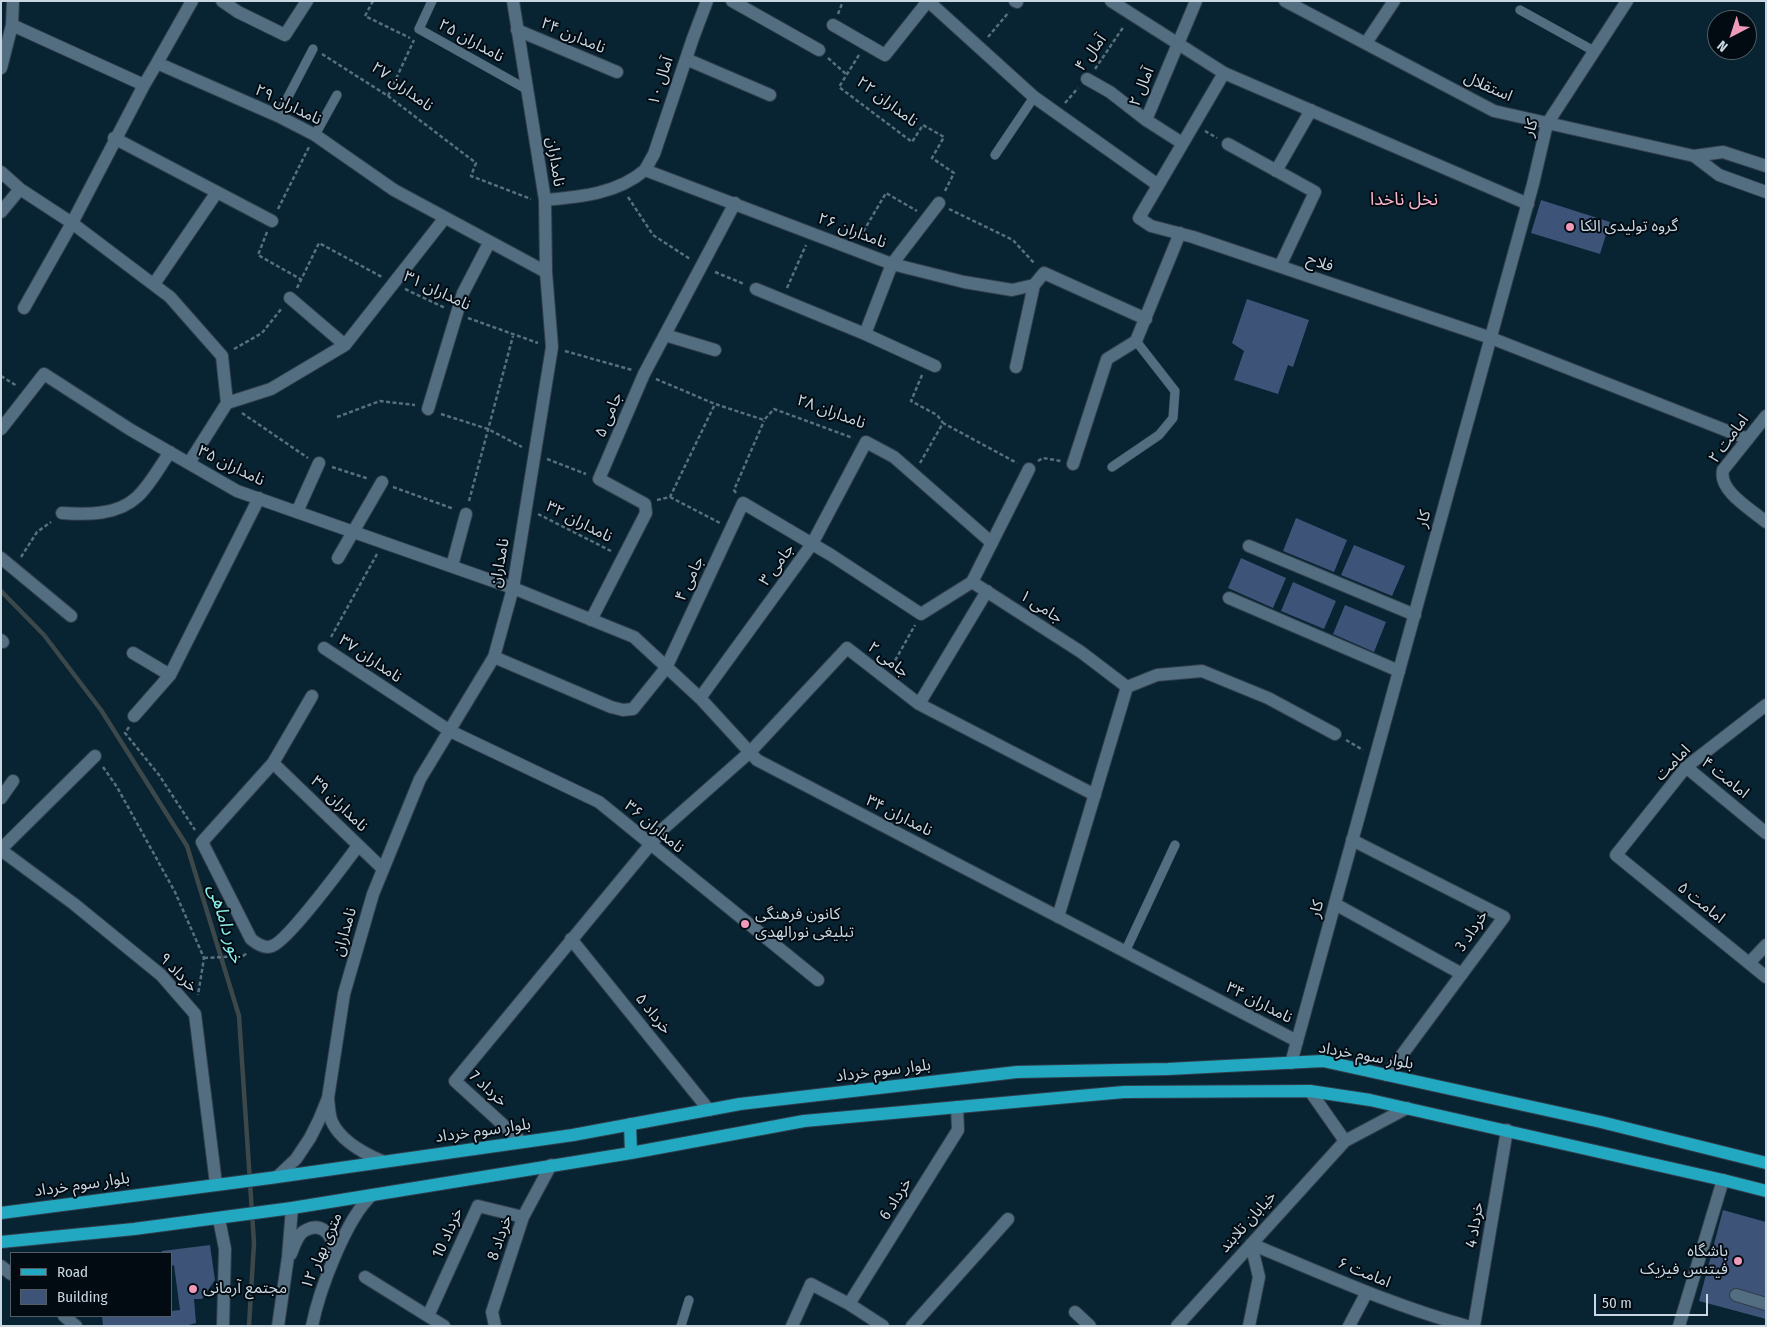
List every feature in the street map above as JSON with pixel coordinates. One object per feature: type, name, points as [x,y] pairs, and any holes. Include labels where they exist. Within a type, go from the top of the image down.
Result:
[{"type":"main road","name":"بلوار سوم خرداد","points":[[1,1213],[522,1142],[740,1104],[1017,1072],[1324,1062],[1601,1122],[1766,1164]]},
{"type":"main road","points":[[3,1244],[274,1211],[631,1153],[804,1121],[1124,1092],[1310,1092],[1370,1100],[1766,1191]]},
{"type":"main road","points":[[630,1124],[631,1153]]},
{"type":"street","points":[[1,68],[12,25],[13,1]]},
{"type":"street","points":[[24,308],[72,223],[114,138],[192,1]]},
{"type":"street","points":[[222,1],[238,12],[285,35],[307,1]]},
{"type":"street","name":"نامداران","points":[[274,1177],[296,1159],[310,1138],[328,1098],[344,994],[372,894],[420,779],[494,657],[513,588],[552,347],[546,272],[544,200],[514,1]]},
{"type":"street","name":"آمال ۱۰","points":[[645,170],[654,154],[708,1]]},
{"type":"street","points":[[732,1],[819,50]]},
{"type":"street","points":[[833,25],[885,55],[928,1],[1034,97],[1158,185],[1224,73]]},
{"type":"street","points":[[1111,1],[1176,45],[1224,73],[1528,204]]},
{"type":"street","name":"آمال ۲","points":[[1087,79],[1110,92],[1146,120],[1196,1]]},
{"type":"street","name":"استقلال","points":[[1285,1],[1494,111],[1694,156],[1723,152],[1766,166]]},
{"type":"street","points":[[1366,43],[1394,1]]},
{"type":"street","name":"کار","points":[[1291,1063],[1528,204],[1547,124],[1627,1]]},
{"type":"street","points":[[12,25],[144,85]]},
{"type":"street","name":"نامدارن ۲۴","points":[[517,30],[616,72]]},
{"type":"street","points":[[686,59],[770,95]]},
{"type":"street","name":"نامداران ۲۹","points":[[157,62],[278,116],[315,135],[394,190],[444,219],[546,272]]},
{"type":"street","points":[[1276,172],[1311,110]]},
{"type":"street","points":[[1146,120],[1182,143]]},
{"type":"street","points":[[114,138],[272,221]]},
{"type":"street","points":[[1228,144],[1315,192],[1280,266]]},
{"type":"street","name":"استقلال","points":[[1694,156],[1719,175],[1766,192]]},
{"type":"street","points":[[544,200],[586,196],[631,182],[645,170]]},
{"type":"street","name":"نامداران ۲۶","points":[[645,170],[892,264],[964,282],[1012,290],[1034,285]]},
{"type":"street","points":[[1,172],[20,189],[72,223],[170,297],[222,356],[227,403],[189,463]]},
{"type":"street","name":"فلاح","points":[[1158,185],[1139,218],[1151,226],[1180,233],[1491,338],[1748,439]]},
{"type":"street","points":[[1,212],[20,189]]},
{"type":"street","points":[[154,284],[217,192]]},
{"type":"street","name":"جامی ۵","points":[[599,479],[644,374],[703,267],[734,203]]},
{"type":"street","points":[[865,334],[892,264],[939,203]]},
{"type":"street","points":[[227,403],[271,389],[345,345],[444,219]]},
{"type":"street","points":[[1074,464],[1107,359],[1136,341],[1180,233]]},
{"type":"street","points":[[428,409],[463,293],[489,243]]},
{"type":"street","points":[[1016,367],[1034,285],[1044,273],[1146,318]]},
{"type":"street","points":[[756,289],[865,334],[931,365]]},
{"type":"street","points":[[290,298],[345,345]]},
{"type":"street","points":[[665,335],[715,350]]},
{"type":"street","name":"نامداران ۳۵","points":[[1,429],[44,374],[170,452],[237,490],[513,588]]},
{"type":"street","name":"امامت ۲","points":[[1766,416],[1723,470],[1721,477],[1725,486],[1766,522]]},
{"type":"street","name":"نامداران ۲۸","points":[[866,442],[894,457],[992,543]]},
{"type":"street","name":"جامی ۳","points":[[700,698],[812,544],[866,442]]},
{"type":"street","points":[[62,513],[86,514],[115,510],[137,497],[170,452]]},
{"type":"street","points":[[297,512],[318,463]]},
{"type":"street","points":[[743,502],[921,614],[972,582],[1029,469]]},
{"type":"street","points":[[591,620],[646,513],[646,504],[599,479]]},
{"type":"street","points":[[338,558],[355,532],[382,482]]},
{"type":"street","points":[[134,716],[170,675],[259,498]]},
{"type":"street","name":"جامی ۴","points":[[494,657],[623,710],[633,709],[666,668],[743,502]]},
{"type":"street","points":[[452,566],[466,514]]},
{"type":"street","points":[[1249,546],[1415,615]]},
{"type":"street","points":[[1,558],[70,616]]},
{"type":"street","name":"جامی ۱","points":[[972,582],[1081,652],[1127,687]]},
{"type":"street","name":"نامداران ۳۴","points":[[513,588],[634,637],[700,698],[757,760],[1297,1041]]},
{"type":"street","points":[[919,704],[987,591]]},
{"type":"street","points":[[1229,598],[1399,671]]},
{"type":"street","name":"نامداران ۳۷","points":[[324,648],[450,731]]},
{"type":"street","name":"جامی ۲","points":[[750,752],[847,648],[919,704],[1094,795]]},
{"type":"street","points":[[133,653],[170,675]]},
{"type":"street","points":[[1058,917],[1127,687],[1157,675],[1202,671],[1268,698],[1335,734]]},
{"type":"street","points":[[312,696],[272,763],[202,842],[251,939],[260,946],[272,947],[282,940],[358,846]]},
{"type":"street","name":"امامت","points":[[1616,855],[1686,767],[1766,705]]},
{"type":"street","name":"نامداران ۳۶","points":[[450,731],[599,802],[818,980]]},
{"type":"street","points":[[571,939],[664,828],[750,752]]},
{"type":"street","points":[[1,850],[95,756]]},
{"type":"street","name":"نامداران ۳۹","points":[[272,763],[382,869]]},
{"type":"street","name":"امامت ۴","points":[[1686,767],[1766,833]]},
{"type":"street","points":[[1,798],[13,781]]},
{"type":"street","name":"خرداد 3","points":[[1352,840],[1504,917],[1387,1075]]},
{"type":"street","name":"خرداد ۹","points":[[1,850],[74,904],[162,975],[195,1014],[222,1184]]},
{"type":"street","name":"امامت ۵","points":[[1616,855],[1766,976]]},
{"type":"street","points":[[1335,904],[1462,974]]},
{"type":"street","name":"خرداد 7","points":[[522,1142],[455,1081],[571,939]]},
{"type":"street","name":"خرداد ۵","points":[[571,939],[709,1110]]},
{"type":"street","points":[[1750,963],[1766,945]]},
{"type":"street","points":[[1310,1092],[1345,1141]]},
{"type":"street","name":"نامداران","points":[[328,1098],[332,1121],[342,1136],[362,1152],[382,1161]]},
{"type":"street","name":"خرداد 6","points":[[849,1304],[958,1130],[957,1107]]},
{"type":"street","name":"خیابان تلابند","points":[[1177,1326],[1345,1141],[1407,1108]]},
{"type":"street","name":"خرداد 4","points":[[1474,1326],[1507,1130]]},
{"type":"street","name":"خرداد 8","points":[[495,1326],[492,1312],[523,1217],[551,1165]]},
{"type":"street","points":[[1679,1326],[1723,1180]]},
{"type":"street","name":"۱۲ متری بهار","points":[[312,1326],[351,1221],[362,1204],[372,1195]]},
{"type":"street","name":"خرداد 10","points":[[428,1316],[478,1206],[523,1217]]},
{"type":"street","name":"۱۲ متری بهار","points":[[278,1326],[287,1265],[292,1208]]},
{"type":"street","points":[[223,1326],[225,1217]]},
{"type":"street","points":[[912,1326],[1008,1219]]},
{"type":"street","points":[[287,1265],[299,1236],[305,1230],[317,1227],[326,1231],[334,1240],[335,1260]]},
{"type":"street","points":[[1249,1326],[1259,1276],[1251,1244]]},
{"type":"street","name":"امامت ۶","points":[[1251,1244],[1431,1321],[1467,1326]]},
{"type":"street","points":[[365,1277],[444,1326]]},
{"type":"street","points":[[792,1326],[811,1284],[849,1304],[883,1326]]},
{"type":"street","points":[[1349,1326],[1367,1292]]},
{"type":"street","points":[[1736,1296],[1766,1304]]},
{"type":"street","points":[[1075,1312],[1090,1326]]},
{"type":"street","points":[[65,1317],[76,1326]]},
{"type":"lane","points":[[419,29],[432,1]]},
{"type":"lane","points":[[1520,10],[1594,51]]},
{"type":"lane","name":"نامداران ۲۵","points":[[419,29],[528,90]]},
{"type":"lane","points":[[278,116],[313,49]]},
{"type":"lane","points":[[315,135],[336,95]]},
{"type":"lane","points":[[995,154],[1034,97]]},
{"type":"lane","points":[[1112,467],[1159,435],[1173,418],[1175,391],[1136,341]]},
{"type":"lane","points":[[1125,952],[1175,845]]},
{"type":"lane","points":[[681,1326],[689,1300]]},
{"type":"path","name":"نامداران ۲۵","points":[[373,1],[365,16],[414,40],[419,29]]},
{"type":"path","points":[[979,48],[1016,2]]},
{"type":"path","name":"آمال ۴","points":[[1056,112],[1087,79],[1131,14]]},
{"type":"path","points":[[388,96],[414,40]]},
{"type":"path","name":"نامداران ۲۲","points":[[866,43],[839,87],[912,142],[923,125],[944,137],[932,158],[954,173],[939,203]]},
{"type":"path","name":"نامداران ۲۷","points":[[313,49],[388,96],[476,163],[471,176],[527,198],[544,200]]},
{"type":"path","name":"نامداران ۲۲","points":[[819,50],[847,74]]},
{"type":"path","points":[[1193,123],[1228,144]]},
{"type":"path","points":[[302,280],[258,255],[272,221],[315,135]]},
{"type":"path","points":[[620,185],[653,235],[703,267],[756,289]]},
{"type":"path","points":[[852,249],[886,193],[927,217]]},
{"type":"path","points":[[939,203],[1013,240],[1044,273]]},
{"type":"path","points":[[782,299],[812,232]]},
{"type":"path","name":"نامداران ۳۱","points":[[319,243],[394,284],[456,314],[513,336],[552,347]]},
{"type":"path","points":[[466,514],[513,336]]},
{"type":"path","points":[[552,347],[644,374],[714,404],[764,420],[734,490],[743,502]]},
{"type":"path","points":[[931,365],[911,401],[937,415],[943,424],[1029,469],[1043,458],[1074,464]]},
{"type":"path","points":[[1,376],[29,393]]},
{"type":"path","points":[[227,403],[283,443],[318,463]]},
{"type":"path","points":[[670,497],[714,404]]},
{"type":"path","name":"نامداران ۲۸","points":[[764,420],[774,409],[866,442]]},
{"type":"path","points":[[913,475],[943,424]]},
{"type":"path","points":[[536,454],[599,479]]},
{"type":"path","points":[[646,504],[670,497],[731,528]]},
{"type":"path","name":"نامداران ۳۲","points":[[525,507],[623,557]]},
{"type":"path","points":[[14,569],[37,532],[62,513]]},
{"type":"path","name":"نامداران ۳۷","points":[[324,648],[384,542]]},
{"type":"path","points":[[886,678],[921,614]]},
{"type":"path","points":[[134,716],[125,733],[159,775],[202,842]]},
{"type":"path","points":[[1335,734],[1375,756]]},
{"type":"path","points":[[95,756],[117,787],[175,892],[204,958],[195,1014]]},
{"type":"path","points":[[204,958],[243,956],[260,946]]},
{"type":"building","name":"گروه تولیدی الکا","points":[[1541,200],[1610,222],[1600,254],[1531,233]]},
{"type":"building","points":[[1247,299],[1309,320],[1293,367],[1288,365],[1278,394],[1234,380],[1244,351],[1232,343]]},
{"type":"building","points":[[1296,518],[1347,540],[1334,572],[1283,551]]},
{"type":"building","points":[[1354,545],[1405,566],[1392,596],[1341,575]]},
{"type":"building","points":[[1241,558],[1286,578],[1273,608],[1228,588]]},
{"type":"building","points":[[1293,582],[1336,601],[1324,629],[1281,611]]},
{"type":"building","points":[[1345,605],[1386,622],[1374,652],[1333,634]]},
{"type":"building","name":"باشگاه فیتنس فیزیک","points":[[1723,1210],[1766,1222],[1766,1319],[1699,1301]]},
{"type":"building","name":"مجتمع آرمانی","points":[[210,1245],[215,1280],[202,1299],[194,1299],[196,1323],[185,1326],[103,1326],[102,1317],[172,1317],[172,1311],[180,1310],[174,1265],[172,1266],[172,1252],[162,1251]]},
{"type":"waterway","name":"خور داماهی","points":[[1,591],[44,635],[101,710],[187,846],[239,1016],[254,1243],[249,1326]]},
{"type":"place","name":"گروه تولیدی الکا","points":[[1570,227]]},
{"type":"place","name":"کانون فرهنگی تبلیغی نورالهدی","points":[[745,924]]},
{"type":"place","name":"باشگاه فیتنس فیزیک","points":[[1738,1261]]},
{"type":"place","name":"مجتمع آرمانی","points":[[193,1289]]},
{"type":"district","name":"نخل ناخدا","points":[[1404,200]]}]
